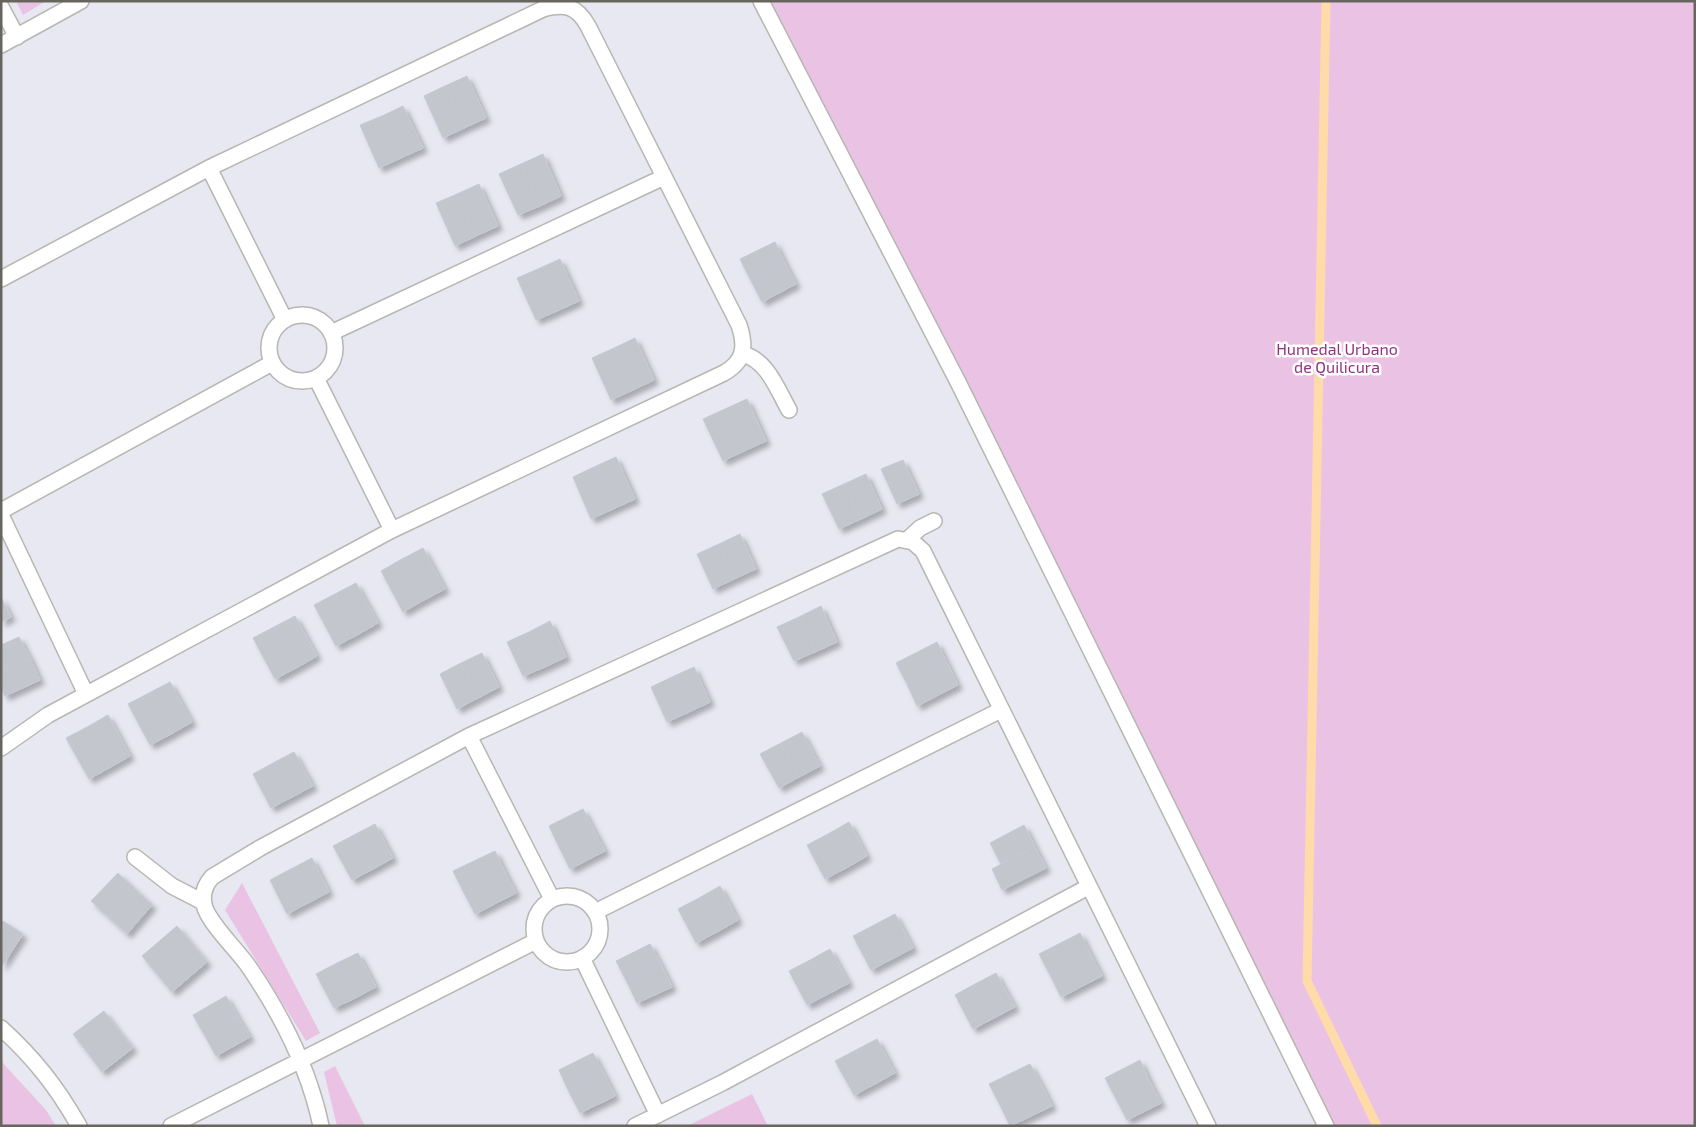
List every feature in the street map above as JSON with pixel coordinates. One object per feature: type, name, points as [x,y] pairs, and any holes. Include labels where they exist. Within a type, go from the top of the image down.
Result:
[{"type":"street","points":[[1,45],[81,1]]},
{"type":"street","points":[[761,1],[966,400],[1326,1126]]},
{"type":"street","points":[[1,279],[209,168],[543,9],[571,4],[588,26],[738,325],[743,345],[743,354],[732,369],[724,374],[392,530],[86,694],[29,726],[1,748]]},
{"type":"street","points":[[1,7],[17,37]]},
{"type":"street","points":[[209,168],[285,320]]},
{"type":"street","points":[[330,333],[664,177]]},
{"type":"street","points":[[302,315],[310,316],[326,326],[330,333],[334,342],[333,358],[323,373],[316,378],[308,381],[291,380],[272,364],[269,356],[270,339],[278,325],[285,320],[302,315]]},
{"type":"street","points":[[743,354],[752,357],[763,365],[789,410]]},
{"type":"street","points":[[86,694],[1,513],[272,364]]},
{"type":"street","points":[[316,378],[392,530]]},
{"type":"street","points":[[907,540],[920,528],[934,521]]},
{"type":"street","points":[[321,1126],[311,1084],[268,998],[249,966],[211,918],[203,902],[206,884],[220,871],[469,736],[890,542],[907,540],[919,546],[923,551],[1208,1126]]},
{"type":"street","points":[[595,912],[1001,710]]},
{"type":"street","points":[[469,736],[552,899]]},
{"type":"street","points":[[135,856],[172,886],[203,902]]},
{"type":"street","points":[[635,1126],[1088,887]]},
{"type":"street","points":[[559,896],[576,897],[591,906],[595,912],[599,921],[598,938],[595,946],[582,958],[573,961],[555,960],[547,955],[536,941],[533,931],[538,912],[552,899],[559,896]]},
{"type":"street","points":[[169,1125],[536,941]]},
{"type":"street","points":[[582,958],[658,1115]]},
{"type":"street","points":[[1,1028],[37,1064],[59,1090],[79,1126]]},
{"type":"green space","points":[[16,1],[46,1],[23,15]]},
{"type":"green space","name":"Humedal Urbano de Quilicura","points":[[761,1],[1695,1],[1695,1126],[1320,1126]]},
{"type":"green space","points":[[242,883],[320,1033],[306,1041],[225,910]]},
{"type":"green space","points":[[1,1061],[46,1110],[56,1126],[1,1126]]},
{"type":"green space","points":[[335,1066],[365,1126],[337,1126],[324,1072]]},
{"type":"green space","points":[[752,1094],[768,1126],[687,1126]]},
{"type":"building","points":[[467,76],[486,118],[464,128],[445,86]]},
{"type":"building","points":[[445,86],[464,128],[443,138],[424,96]]},
{"type":"building","points":[[403,106],[423,148],[401,158],[382,116]]},
{"type":"building","points":[[382,116],[401,158],[379,168],[360,125]]},
{"type":"building","points":[[543,154],[561,196],[540,206],[521,164]]},
{"type":"building","points":[[521,164],[540,206],[518,215],[499,174]]},
{"type":"building","points":[[479,184],[498,226],[476,236],[457,194]]},
{"type":"building","points":[[457,194],[476,236],[455,246],[436,203]]},
{"type":"building","points":[[775,242],[785,263],[751,281],[740,259]]},
{"type":"building","points":[[560,259],[579,301],[557,311],[538,269]]},
{"type":"building","points":[[785,263],[796,284],[762,302],[751,281]]},
{"type":"building","points":[[538,269],[557,311],[536,320],[517,278]]},
{"type":"building","points":[[635,338],[654,380],[633,390],[614,348]]},
{"type":"building","points":[[614,348],[633,390],[611,400],[592,358]]},
{"type":"building","points":[[747,399],[766,441],[744,451],[725,409]]},
{"type":"building","points":[[725,409],[744,451],[723,461],[703,419]]},
{"type":"building","points":[[616,457],[635,499],[613,509],[594,467]]},
{"type":"building","points":[[903,460],[919,494],[897,504],[881,469]]},
{"type":"building","points":[[594,467],[613,509],[591,519],[573,477]]},
{"type":"building","points":[[866,474],[882,509],[861,519],[844,484]]},
{"type":"building","points":[[844,484],[861,519],[839,529],[822,494]]},
{"type":"building","points":[[740,534],[756,569],[734,579],[719,544]]},
{"type":"building","points":[[719,544],[734,579],[713,589],[697,554]]},
{"type":"building","points":[[423,548],[445,589],[424,600],[402,559]]},
{"type":"building","points":[[402,559],[424,600],[403,612],[381,571]]},
{"type":"building","points":[[356,583],[378,623],[357,635],[335,594]]},
{"type":"building","points":[[335,594],[357,635],[336,646],[314,605]]},
{"type":"building","points":[[1,597],[11,617],[1,622]]},
{"type":"building","points":[[821,606],[837,642],[815,652],[799,617]]},
{"type":"building","points":[[295,616],[317,656],[296,668],[274,627]]},
{"type":"building","points":[[799,617],[815,652],[794,661],[777,627]]},
{"type":"building","points":[[550,621],[566,657],[545,667],[529,632]]},
{"type":"building","points":[[274,627],[296,668],[275,679],[253,638]]},
{"type":"building","points":[[529,632],[545,667],[523,676],[507,642]]},
{"type":"building","points":[[19,637],[30,658],[1,672],[1,645]]},
{"type":"building","points":[[937,642],[947,663],[907,684],[896,663]]},
{"type":"building","points":[[482,653],[499,687],[478,698],[461,663]]},
{"type":"building","points":[[30,658],[40,680],[5,696],[1,688],[1,672]]},
{"type":"building","points":[[461,663],[478,698],[457,709],[440,674]]},
{"type":"building","points":[[947,663],[958,685],[917,706],[907,684]]},
{"type":"building","points":[[694,667],[710,702],[689,712],[672,677]]},
{"type":"building","points":[[672,677],[689,712],[667,722],[651,687]]},
{"type":"building","points":[[170,682],[192,722],[171,734],[149,693]]},
{"type":"building","points":[[149,693],[171,734],[150,745],[128,704]]},
{"type":"building","points":[[108,715],[130,756],[109,768],[87,727]]},
{"type":"building","points":[[87,727],[109,768],[89,779],[66,738]]},
{"type":"building","points":[[802,732],[820,766],[799,777],[781,743]]},
{"type":"building","points":[[781,743],[799,777],[779,788],[760,754]]},
{"type":"building","points":[[294,752],[313,786],[292,797],[273,763]]},
{"type":"building","points":[[273,763],[292,797],[271,808],[253,774]]},
{"type":"building","points":[[583,809],[594,830],[559,847],[549,826]]},
{"type":"building","points":[[849,822],[867,856],[846,868],[828,834]]},
{"type":"building","points":[[375,824],[393,858],[373,869],[354,835]]},
{"type":"building","points":[[1024,825],[1035,847],[1001,864],[990,843]]},
{"type":"building","points":[[594,830],[605,851],[570,869],[559,847]]},
{"type":"building","points":[[828,834],[846,868],[825,879],[807,845]]},
{"type":"building","points":[[354,835],[373,869],[352,880],[333,846]]},
{"type":"building","points":[[1035,847],[1046,868],[1002,890],[992,869]]},
{"type":"building","points":[[495,851],[505,872],[464,893],[453,871]]},
{"type":"building","points":[[312,858],[329,892],[308,903],[291,869]]},
{"type":"building","points":[[291,869],[308,903],[287,914],[270,880]]},
{"type":"building","points":[[505,872],[516,893],[475,914],[464,893]]},
{"type":"building","points":[[118,873],[135,889],[109,917],[91,901]]},
{"type":"building","points":[[720,886],[738,920],[717,932],[699,898]]},
{"type":"building","points":[[135,889],[152,905],[127,934],[109,917]]},
{"type":"building","points":[[699,898],[717,932],[696,943],[678,909]]},
{"type":"building","points":[[895,914],[913,948],[892,959],[874,925]]},
{"type":"building","points":[[3,921],[23,934],[2,966],[1,924]]},
{"type":"building","points":[[874,925],[892,959],[871,970],[853,936]]},
{"type":"building","points":[[177,926],[192,944],[157,974],[142,956]]},
{"type":"building","points":[[1080,933],[1091,955],[1050,975],[1039,954]]},
{"type":"building","points":[[192,944],[207,962],[172,992],[157,974]]},
{"type":"building","points":[[650,944],[661,965],[627,982],[616,961]]},
{"type":"building","points":[[830,949],[849,983],[828,994],[810,960]]},
{"type":"building","points":[[358,953],[376,987],[355,998],[337,963]]},
{"type":"building","points":[[1091,955],[1102,976],[1061,997],[1050,975]]},
{"type":"building","points":[[810,960],[828,994],[807,1005],[789,971]]},
{"type":"building","points":[[337,963],[355,998],[334,1008],[316,974]]},
{"type":"building","points":[[661,965],[672,987],[637,1003],[627,982]]},
{"type":"building","points":[[996,973],[1015,1007],[994,1018],[975,984]]},
{"type":"building","points":[[975,984],[994,1018],[973,1029],[955,995]]},
{"type":"building","points":[[226,996],[238,1017],[205,1036],[193,1015]]},
{"type":"building","points":[[104,1011],[118,1030],[88,1053],[73,1034]]},
{"type":"building","points":[[238,1017],[250,1037],[216,1056],[205,1036]]},
{"type":"building","points":[[118,1030],[133,1048],[102,1072],[88,1053]]},
{"type":"building","points":[[877,1039],[895,1073],[875,1084],[856,1050]]},
{"type":"building","points":[[856,1050],[875,1084],[854,1095],[835,1061]]},
{"type":"building","points":[[593,1053],[604,1074],[569,1092],[559,1070]]},
{"type":"building","points":[[1140,1060],[1150,1082],[1116,1099],[1105,1078]]},
{"type":"building","points":[[1030,1064],[1041,1084],[1000,1105],[989,1084]]},
{"type":"building","points":[[604,1074],[615,1096],[580,1113],[569,1092]]},
{"type":"building","points":[[1150,1082],[1161,1103],[1127,1120],[1116,1099]]},
{"type":"building","points":[[1041,1084],[1052,1106],[1010,1126],[1000,1105]]},
{"type":"waterway","points":[[1326,1],[1307,981],[1377,1126]]}]
